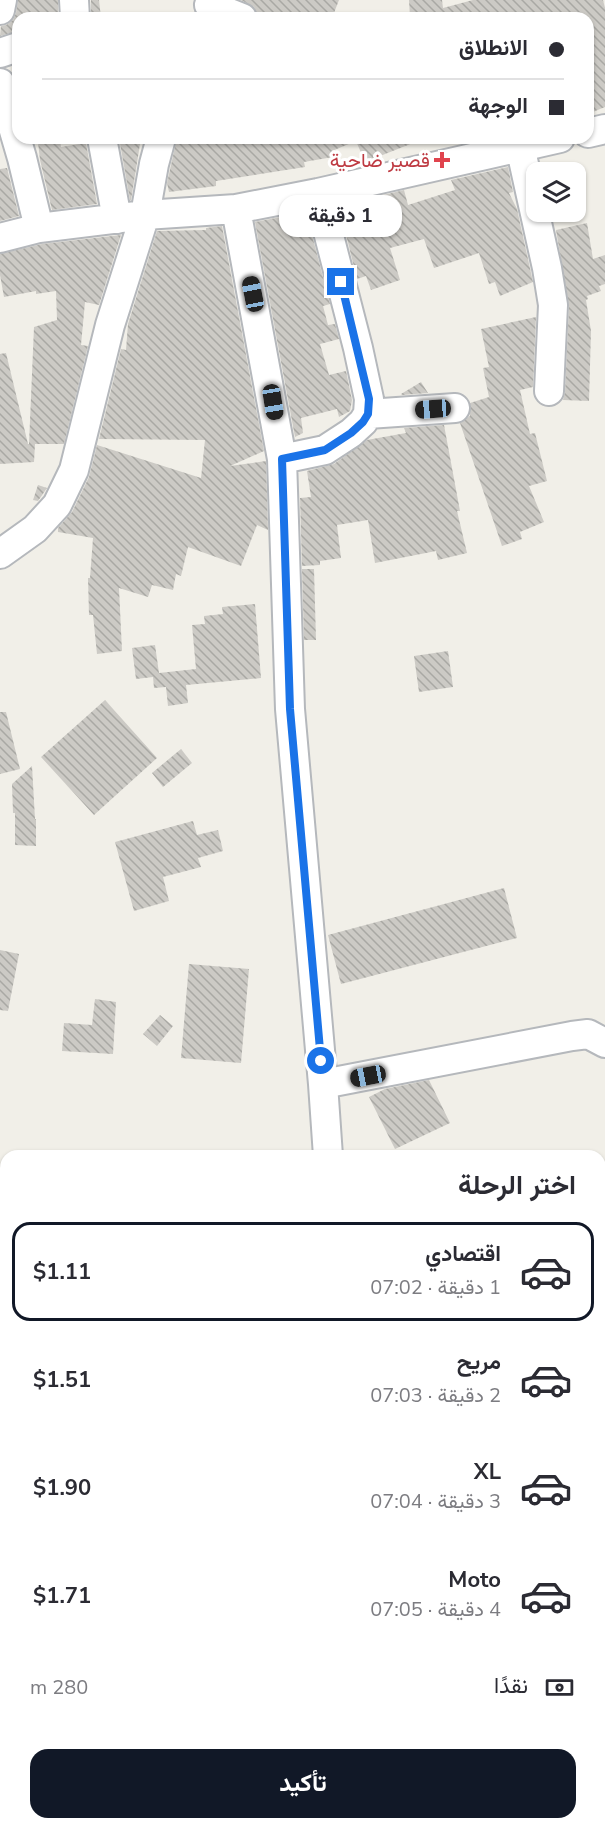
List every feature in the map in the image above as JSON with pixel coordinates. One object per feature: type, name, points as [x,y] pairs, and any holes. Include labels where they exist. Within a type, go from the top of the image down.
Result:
[{"type":"street","points":[[0,10],[2,0]]},
{"type":"street","points":[[0,83],[12,124]]},
{"type":"street","points":[[18,144],[39,228]]},
{"type":"street","points":[[103,144],[117,219]]},
{"type":"street","points":[[0,554],[35,529],[57,505],[74,470],[110,325],[145,215],[159,144]]},
{"type":"street","points":[[0,238],[39,228],[145,215],[236,209],[318,193],[530,144]]},
{"type":"street","points":[[520,146],[553,305],[549,391]]},
{"type":"street","points":[[282,459],[325,450],[351,433],[368,414],[369,399],[358,348],[318,193]]},
{"type":"street","points":[[236,209],[282,459],[290,709],[328,1150]]},
{"type":"street","points":[[368,414],[455,408]]},
{"type":"street","points":[[323,1084],[572,1036],[588,1035],[605,1043]]},
{"type":"building","points":[[18,0],[58,0],[58,12],[16,12]]},
{"type":"building","points":[[91,0],[99,0],[100,12],[91,12]]},
{"type":"building","points":[[241,0],[339,0],[334,12],[256,12],[254,7]]},
{"type":"building","points":[[409,0],[442,0],[443,8],[473,0],[603,0],[605,8],[605,107],[594,112],[594,12],[410,12]]},
{"type":"building","points":[[12,21],[12,33],[0,36],[1,26]]},
{"type":"building","points":[[38,144],[61,144],[61,147],[86,144],[97,204],[52,210]]},
{"type":"building","points":[[120,144],[140,144],[131,200]]},
{"type":"building","points":[[176,144],[349,144],[332,151],[333,157],[304,162],[305,167],[216,181],[216,186],[169,192],[167,183]]},
{"type":"building","points":[[357,144],[410,144],[365,162]]},
{"type":"building","points":[[508,167],[513,192],[509,193],[517,209],[533,282],[500,296],[495,282],[489,284],[479,253],[434,268],[424,239],[390,248],[400,280],[371,290],[366,276],[357,279],[339,206],[404,190],[408,205],[455,190],[451,180]]},
{"type":"building","points":[[7,168],[19,216],[0,221],[0,169]]},
{"type":"building","points":[[306,212],[330,304],[323,306],[328,325],[335,324],[339,339],[320,344],[329,375],[346,371],[352,400],[350,411],[339,417],[337,409],[301,418],[303,433],[295,437],[255,222]]},
{"type":"building","points":[[587,223],[593,259],[605,255],[605,284],[599,286],[601,291],[587,296],[586,300],[591,331],[589,401],[563,400],[569,306],[556,230]]},
{"type":"building","points":[[222,226],[264,451],[230,466],[266,461],[268,530],[257,525],[241,566],[188,547],[181,576],[176,574],[173,590],[152,585],[148,597],[119,588],[122,651],[97,654],[93,615],[89,615],[88,578],[90,578],[93,538],[58,532],[58,528],[72,512],[89,477],[97,445],[201,478],[205,440],[99,439],[121,349],[126,350],[128,324],[157,231],[206,230],[206,228]]},
{"type":"building","points":[[121,235],[99,305],[85,302],[81,345],[88,346],[64,444],[35,444],[34,462],[0,464],[0,354],[6,353],[29,444],[34,327],[57,320],[56,291],[36,294],[36,291],[4,297],[0,275],[0,254],[42,244]]},
{"type":"building","points":[[536,317],[533,387],[520,390],[530,434],[535,433],[547,481],[529,486],[544,522],[520,532],[522,539],[502,546],[460,423],[470,416],[470,403],[489,397],[483,368],[489,367],[481,329]]},
{"type":"building","points":[[421,382],[428,393],[401,394]]},
{"type":"building","points":[[444,425],[460,511],[457,511],[467,553],[438,560],[436,551],[375,563],[368,520],[337,525],[341,558],[320,561],[320,565],[302,566],[300,498],[311,497],[307,471],[334,464],[367,440],[406,433],[404,428]]},
{"type":"building","points":[[38,485],[47,488],[38,501],[33,500]]},
{"type":"building","points":[[302,569],[314,569],[316,640],[304,640]]},
{"type":"building","points":[[255,604],[261,678],[186,685],[188,703],[168,706],[166,687],[154,688],[153,677],[136,679],[132,648],[155,645],[159,673],[196,669],[192,625],[205,624],[204,616],[223,614],[222,607]]},
{"type":"building","points":[[448,651],[453,687],[419,692],[414,656]]},
{"type":"building","points":[[105,700],[157,758],[94,815],[41,757]]},
{"type":"building","points":[[0,712],[6,712],[20,769],[0,774]]},
{"type":"building","points":[[181,749],[192,763],[163,787],[152,773]]},
{"type":"building","points":[[32,766],[36,846],[15,845],[12,784]]},
{"type":"building","points":[[193,821],[197,835],[218,830],[223,851],[198,858],[201,867],[163,877],[169,901],[134,911],[115,842]]},
{"type":"building","points":[[504,888],[517,938],[341,984],[328,935]]},
{"type":"building","points":[[0,950],[19,954],[8,1011],[0,1010]]},
{"type":"building","points":[[189,964],[249,969],[241,1063],[181,1058]]},
{"type":"building","points":[[95,999],[116,1002],[113,1054],[62,1051],[64,1023],[92,1025]]},
{"type":"building","points":[[160,1015],[173,1026],[157,1046],[143,1034]]},
{"type":"building","points":[[429,1080],[450,1123],[395,1149],[369,1097],[385,1089]]},
{"type":"place","name":"قصير ضاحية","points":[[442,160]]},
{"type":"route","points":[[321,1061],[290,709],[282,459],[325,450],[351,433],[368,414],[369,399],[341,282]]}]
